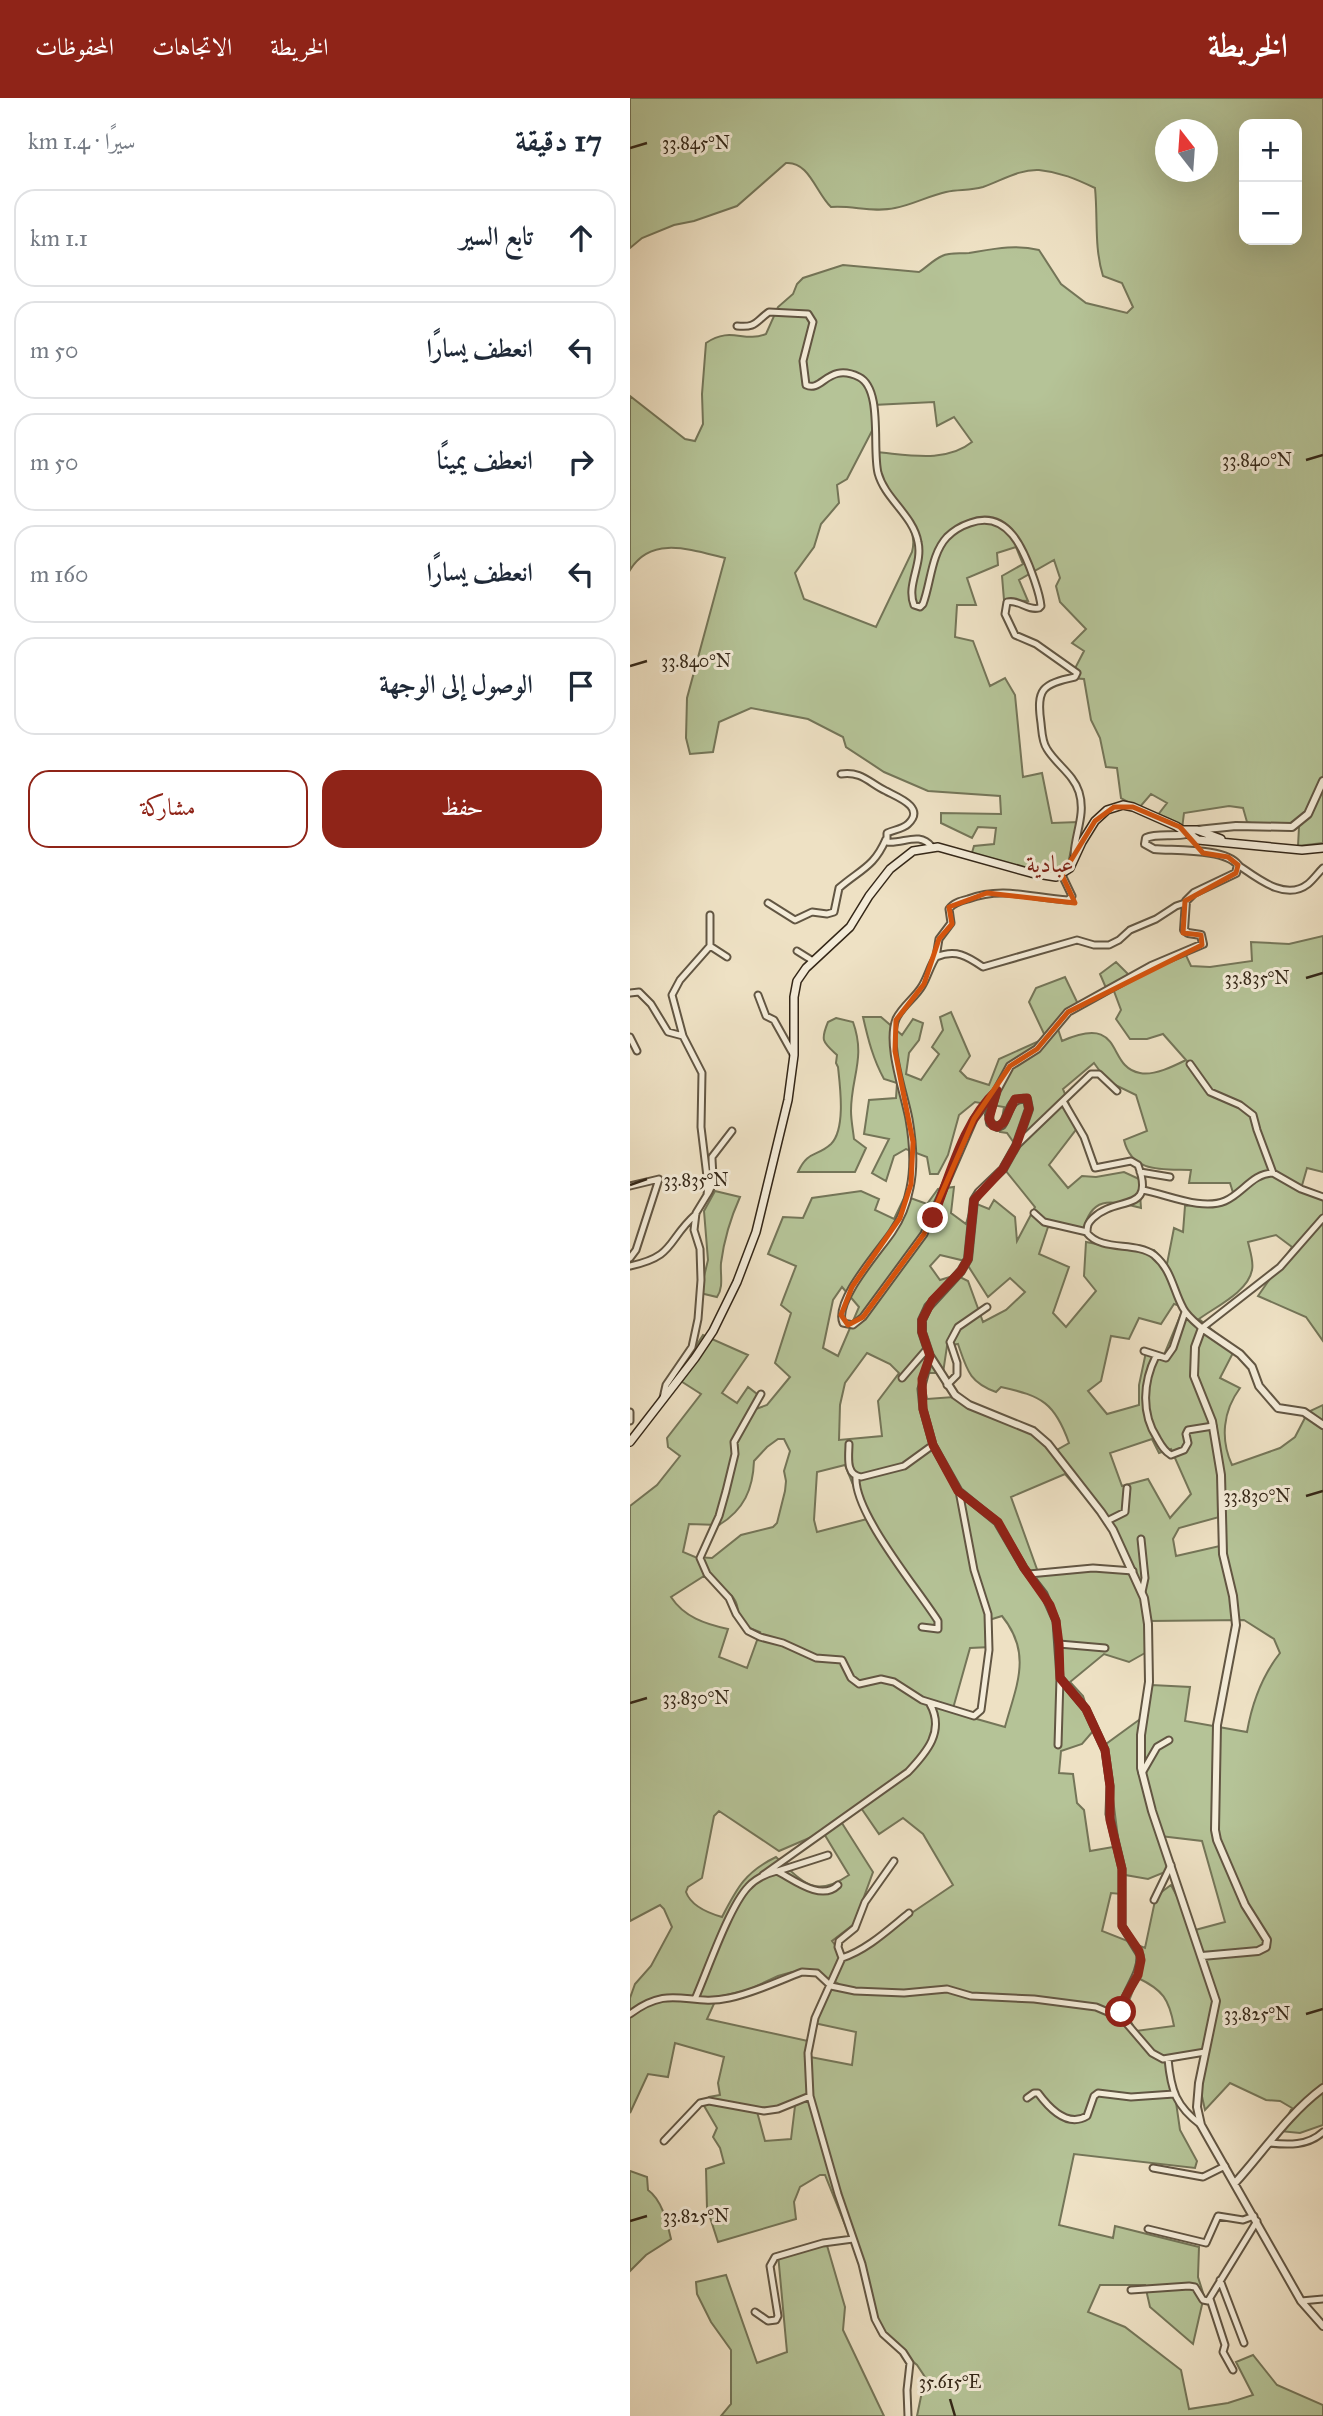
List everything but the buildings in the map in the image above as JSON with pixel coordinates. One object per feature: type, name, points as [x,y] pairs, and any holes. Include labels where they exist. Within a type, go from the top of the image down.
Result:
[{"type":"main road","points":[[630,1442],[713,1331],[737,1282],[756,1232],[788,1100],[794,1055],[794,989],[801,974],[850,927],[890,869],[913,851],[932,847],[1031,873],[1051,877],[1062,875],[1070,868],[1095,821],[1114,807],[1133,807],[1198,840],[1291,849],[1323,848]]},
{"type":"main road","points":[[1185,832],[1197,830],[1224,841]]},
{"type":"street","points":[[737,326],[752,326],[769,312],[808,314],[813,323],[803,361],[806,385],[818,386],[830,374],[835,373],[858,377],[869,386],[875,407],[874,433],[879,475],[911,524],[919,545],[920,556],[912,591],[914,605],[919,607],[923,604],[937,555],[944,541],[966,524],[990,519],[1003,526],[1025,555],[1039,592],[1041,606],[1032,610],[1015,601],[1007,602],[1004,611],[1008,625],[1015,635],[1036,644],[1077,673],[1075,677],[1049,684],[1040,694],[1038,703],[1046,747],[1080,793],[1082,816],[1074,839],[1074,858]]},
{"type":"street","points":[[768,903],[794,919],[812,912],[834,912],[839,888],[879,856],[887,833],[910,822],[913,815],[909,802],[885,791],[863,775],[841,774]]},
{"type":"street","points":[[1197,830],[1236,826],[1292,827],[1308,814],[1323,781]]},
{"type":"street","points":[[1185,832],[1175,836],[1150,836],[1144,842],[1154,849],[1220,854],[1233,859],[1266,884],[1286,890],[1307,886],[1323,868]]},
{"type":"street","points":[[886,839],[887,842],[894,843],[924,839],[932,847]]},
{"type":"street","points":[[936,957],[950,953],[961,954],[983,967],[1077,940],[1094,945],[1109,945],[1130,930],[1185,903],[1194,893],[1236,873],[1238,865]]},
{"type":"street","points":[[997,1090],[988,1097],[974,1119],[924,1234],[859,1322],[853,1325],[843,1323],[841,1315],[852,1287],[891,1233],[907,1200],[912,1174],[912,1142],[895,1051],[894,1030],[902,1010],[920,989],[936,957],[940,939],[951,923],[948,909],[952,904],[987,893],[1006,892],[1068,901],[1072,896],[1062,875]]},
{"type":"street","points":[[1185,903],[1184,930],[1202,935],[1202,945],[1151,966],[1068,1012],[1037,1049],[1010,1066],[997,1090],[989,1119],[993,1126],[1000,1126],[1015,1099],[1024,1097],[1029,1101],[1029,1109],[1016,1146],[1003,1169],[974,1200],[968,1259],[961,1271],[932,1301],[922,1320],[922,1332],[928,1352],[955,1395],[969,1405],[1038,1434],[1107,1521],[1142,1592],[1147,1613],[1149,1682],[1141,1735],[1142,1773],[1216,2001],[1197,2107],[1201,2125],[1301,2301],[1323,2326]]},
{"type":"street","points":[[707,1195],[701,1127],[703,1081],[699,1065],[683,1036],[672,995],[680,980],[710,946],[710,915]]},
{"type":"street","points":[[710,946],[727,957]]},
{"type":"street","points":[[797,951],[814,961]]},
{"type":"street","points":[[630,993],[639,992],[651,1004],[668,1032],[683,1036]]},
{"type":"street","points":[[758,995],[766,1016],[774,1020],[794,1055]]},
{"type":"street","points":[[630,1037],[637,1051]]},
{"type":"street","points":[[1190,1064],[1210,1092],[1240,1105],[1254,1115],[1273,1172],[1301,1189],[1323,1196]]},
{"type":"street","points":[[1016,1146],[1087,1077],[1095,1073],[1117,1091]]},
{"type":"street","points":[[1063,1101],[1084,1137],[1096,1168],[1130,1161],[1138,1165],[1140,1172],[1142,1191],[1138,1198],[1131,1203],[1104,1208],[1089,1221],[1087,1231]]},
{"type":"street","points":[[630,1266],[653,1261],[662,1255],[696,1213],[713,1187],[712,1157],[732,1131]]},
{"type":"street","points":[[1140,1172],[1170,1177]]},
{"type":"street","points":[[1142,1191],[1199,1203],[1222,1202],[1261,1175],[1273,1172]]},
{"type":"street","points":[[630,1186],[659,1179],[636,1250],[630,1258]]},
{"type":"street","points":[[663,1398],[666,1385],[692,1347],[698,1319],[701,1280],[700,1249],[694,1230],[696,1213]]},
{"type":"street","points":[[1034,1213],[1044,1222],[1087,1231],[1091,1237],[1098,1240],[1121,1247],[1139,1247],[1152,1254],[1162,1263],[1176,1287],[1185,1312],[1202,1328],[1240,1354],[1252,1367],[1259,1386],[1278,1408],[1304,1412],[1323,1426]]},
{"type":"street","points":[[1202,1956],[1258,1951],[1266,1947],[1267,1942],[1241,1898],[1215,1830],[1217,1725],[1237,1625],[1223,1554],[1222,1475],[1213,1426],[1194,1376],[1195,1347],[1202,1328],[1280,1266],[1323,1218]]},
{"type":"street","points":[[947,1385],[957,1375],[957,1363],[950,1342],[958,1327],[987,1307]]},
{"type":"street","points":[[1144,1351],[1166,1358],[1173,1348],[1185,1312]]},
{"type":"street","points":[[902,1378],[928,1352]]},
{"type":"street","points":[[761,1394],[734,1442],[735,1454],[719,1516],[700,1558],[707,1574],[729,1598],[748,1631],[816,1658],[839,1659],[855,1682],[867,1683],[881,1679],[894,1682],[930,1704],[974,1716],[981,1710],[984,1694],[989,1650],[988,1614],[974,1570],[958,1491],[933,1445],[923,1409],[921,1389],[928,1352]]},
{"type":"street","points":[[1156,1356],[1149,1371],[1145,1403],[1151,1429],[1166,1452],[1171,1455],[1184,1450],[1188,1443],[1188,1430],[1213,1426]]},
{"type":"street","points":[[630,1412],[630,1421]]},
{"type":"street","points":[[849,1444],[849,1466],[856,1477],[855,1488],[882,1542],[938,1621],[937,1629],[922,1627]]},
{"type":"street","points":[[856,1477],[904,1466],[933,1445]]},
{"type":"street","points":[[1107,1521],[1125,1512],[1127,1488]]},
{"type":"street","points":[[958,1491],[998,1522],[1028,1574],[1050,1605],[1056,1621],[1059,1644],[1058,1745]]},
{"type":"street","points":[[1141,1539],[1145,1578],[1142,1592]]},
{"type":"street","points":[[1028,1574],[1093,1568],[1133,1571]]},
{"type":"street","points":[[1059,1644],[1105,1648]]},
{"type":"street","points":[[1060,1678],[1086,1709],[1105,1750],[1110,1786],[1110,1820],[1122,1869],[1122,1926],[1139,1951],[1141,1960],[1138,1975],[1122,2003],[1122,2018]]},
{"type":"street","points":[[695,1999],[737,1902],[747,1888],[908,1772],[920,1759],[936,1728],[936,1716],[930,1704]]},
{"type":"street","points":[[1142,1773],[1157,1747],[1169,1740]]},
{"type":"street","points":[[763,1875],[828,1854]]},
{"type":"street","points":[[894,1861],[873,1888],[855,1929],[839,1941],[842,1958],[815,2018],[808,2053],[810,2096],[874,2319],[883,2334],[903,2352],[910,2363],[908,2416]]},
{"type":"street","points":[[1154,1900],[1171,1866]]},
{"type":"street","points":[[776,1871],[816,1891],[830,1891],[838,1885]]},
{"type":"street","points":[[842,1958],[852,1955],[909,1913]]},
{"type":"street","points":[[630,2014],[650,2000],[660,1997],[712,2001],[730,1998],[802,1972],[817,1973],[831,1986],[865,1992],[904,1993],[947,1989],[971,1996],[1034,1999],[1096,2007],[1122,2018],[1152,2053],[1168,2059],[1205,2052]]},
{"type":"street","points":[[1168,2059],[1174,2094],[1185,2112],[1201,2125]]},
{"type":"street","points":[[1235,2183],[1300,2108],[1323,2088]]},
{"type":"street","points":[[1027,2098],[1038,2093],[1059,2116],[1077,2120],[1087,2116],[1094,2096],[1098,2093],[1131,2097],[1174,2094]]},
{"type":"street","points":[[664,2141],[700,2103],[709,2101],[764,2111],[778,2109],[810,2096]]},
{"type":"street","points":[[1269,2143],[1307,2142],[1323,2132]]},
{"type":"street","points":[[1153,2168],[1203,2177],[1224,2166]]},
{"type":"street","points":[[1148,2229],[1206,2243],[1218,2216],[1243,2220],[1256,2218]]},
{"type":"street","points":[[1233,2370],[1223,2352],[1225,2345],[1210,2299],[1256,2218]]},
{"type":"street","points":[[755,2312],[768,2321],[776,2320],[778,2316],[770,2266],[775,2257],[823,2243],[853,2239]]},
{"type":"street","points":[[1220,2280],[1244,2343]]},
{"type":"street","points":[[1131,2290],[1189,2286],[1199,2291],[1203,2300],[1210,2299]]},
{"type":"street","points":[[1301,2301],[1323,2299]]},
{"type":"highlighted area","points":[[1114,807],[1133,807],[1180,827],[1203,853],[1228,857],[1238,865],[1236,873],[1185,901],[1183,933],[1201,935],[1202,945],[1068,1012],[1037,1049],[1010,1066],[974,1119],[924,1234],[863,1317],[848,1325],[841,1315],[852,1287],[900,1218],[911,1184],[913,1142],[895,1051],[896,1020],[924,984],[939,939],[952,924],[949,907],[987,893],[1075,903],[1062,875],[1095,821]]},
{"type":"green space","points":[[630,98],[1323,98],[1323,843],[1298,846],[1299,827],[1271,828],[1247,822],[1243,808],[1229,806],[1184,813],[1182,829],[1154,820],[1167,803],[1151,794],[1139,808],[1121,798],[1117,768],[1106,767],[1100,738],[1091,720],[1084,679],[1070,678],[1084,651],[1072,643],[1086,629],[1060,602],[1056,586],[1060,578],[1054,560],[1019,580],[1028,601],[1004,600],[1002,576],[1023,564],[1016,547],[997,553],[998,565],[967,578],[976,605],[957,605],[955,637],[973,641],[990,686],[1005,678],[1015,695],[1023,777],[1042,773],[1052,823],[1078,822],[1067,867],[1056,876],[971,856],[974,846],[994,844],[996,828],[978,827],[972,838],[941,823],[941,813],[1001,814],[1000,796],[928,791],[884,772],[846,747],[843,737],[808,719],[751,708],[719,722],[713,752],[690,754],[686,738],[687,698],[725,558],[686,549],[661,549],[649,552],[630,570],[630,396],[685,439],[695,441],[703,424],[702,394],[706,343],[723,336],[750,337],[766,334],[778,307],[793,294],[803,278],[843,265],[919,272],[948,254],[1030,248],[1039,250],[1061,284],[1086,303],[1127,313],[1133,307],[1122,283],[1103,276],[1097,243],[1095,188],[1047,171],[1017,173],[983,187],[946,192],[908,205],[879,210],[831,207],[801,167],[786,163],[737,206],[674,225],[642,238],[630,248]],"holes":[[[934,402],[937,426],[954,417],[972,442],[961,449],[937,455],[912,456],[874,452],[884,485],[910,526],[913,543],[912,552],[876,627],[804,599],[795,573],[814,547],[821,524],[839,503],[837,485],[847,479],[874,427],[873,405]]]},
{"type":"green space","points":[[1323,936],[1323,1172],[1307,1168],[1301,1189],[1323,1199],[1323,1341],[1306,1317],[1258,1296],[1292,1247],[1276,1235],[1248,1242],[1252,1264],[1249,1278],[1238,1292],[1199,1319],[1235,1349],[1220,1378],[1240,1388],[1230,1406],[1225,1425],[1226,1445],[1232,1465],[1280,1448],[1295,1437],[1308,1412],[1323,1405],[1323,2125],[1300,2133],[1279,2131],[1292,2108],[1280,2101],[1266,2100],[1230,2083],[1205,2110],[1199,2083],[1203,2055],[1170,2061],[1180,2130],[1197,2161],[1195,2168],[1074,2154],[1059,2225],[1113,2238],[1115,2226],[1199,2247],[1198,2277],[1204,2296],[1193,2344],[1150,2307],[1145,2285],[1100,2285],[1088,2312],[1125,2327],[1181,2370],[1189,2409],[1228,2403],[1253,2395],[1236,2362],[1253,2355],[1277,2385],[1323,2405],[1323,2416],[917,2416],[925,2377],[917,2365],[879,2333],[872,2319],[866,2277],[825,2175],[820,2175],[800,2187],[794,2202],[796,2219],[718,2242],[707,2208],[706,2169],[724,2163],[720,2148],[713,2137],[717,2128],[703,2104],[709,2097],[720,2095],[718,2083],[724,2057],[675,2043],[668,2077],[648,2074],[630,2113],[630,1998],[635,1984],[651,1966],[672,1927],[660,1905],[630,1921],[630,1506],[657,1485],[680,1456],[668,1447],[667,1438],[701,1394],[676,1378],[703,1335],[748,1355],[722,1393],[737,1403],[748,1387],[757,1394],[753,1410],[767,1405],[790,1377],[775,1363],[791,1313],[781,1305],[796,1266],[768,1254],[783,1217],[803,1218],[812,1198],[861,1191],[879,1199],[875,1210],[894,1219],[905,1196],[927,1204],[938,1189],[954,1187],[951,1213],[966,1224],[972,1202],[989,1209],[994,1200],[1015,1217],[1017,1241],[1035,1207],[1001,1165],[1014,1143],[1007,1133],[1000,1132],[1004,1107],[975,1102],[959,1115],[948,1155],[938,1174],[930,1174],[927,1157],[906,1149],[894,1156],[886,1181],[872,1173],[889,1139],[864,1134],[869,1100],[896,1098],[897,1083],[884,1079],[871,1049],[863,1017],[881,1017],[902,1035],[913,1019],[923,1023],[919,1040],[909,1053],[906,1074],[921,1080],[939,1054],[932,1047],[943,1030],[940,1017],[951,1012],[970,1056],[960,1071],[967,1078],[989,1085],[999,1059],[1046,1038],[1029,1002],[1036,988],[1065,977],[1078,1004],[1056,1023],[1062,1041],[1082,1034],[1096,1033],[1106,1037],[1129,1069],[1151,1073],[1186,1060],[1163,1034],[1147,1039],[1130,1039],[1116,1019],[1121,1010],[1112,986],[1106,988],[1100,974],[1116,962],[1131,977],[1184,951],[1191,966],[1210,967],[1252,961],[1251,942],[1289,944]],"holes":[[[1094,1063],[1107,1081],[1136,1095],[1147,1131],[1124,1140],[1134,1159],[1160,1169],[1191,1170],[1189,1183],[1230,1183],[1235,1199],[1185,1206],[1183,1232],[1174,1228],[1167,1264],[1154,1250],[1123,1249],[1086,1242],[1084,1276],[1096,1291],[1066,1327],[1053,1313],[1069,1267],[1039,1254],[1048,1227],[1083,1232],[1091,1211],[1104,1203],[1121,1203],[1141,1208],[1139,1179],[1124,1172],[1096,1177],[1082,1176],[1068,1188],[1049,1165],[1078,1127],[1063,1089]],[[940,1255],[965,1261],[988,1297],[1010,1278],[1025,1292],[1006,1310],[983,1322],[968,1281],[956,1275],[940,1280],[930,1266]],[[842,1287],[859,1307],[838,1356],[823,1348],[833,1300]],[[1174,1304],[1184,1307],[1164,1355],[1146,1352],[1139,1385],[1139,1405],[1107,1414],[1088,1391],[1101,1381],[1111,1336],[1129,1339],[1139,1318],[1161,1324]],[[958,1344],[974,1379],[996,1392],[1001,1387],[1027,1394],[1045,1403],[1058,1419],[1069,1443],[1053,1452],[1028,1430],[954,1397],[927,1399],[922,1373],[943,1373],[947,1346]],[[867,1353],[890,1364],[899,1373],[878,1401],[882,1436],[839,1440],[840,1405],[845,1383]],[[778,1439],[784,1439],[790,1451],[784,1471],[785,1491],[777,1523],[773,1527],[741,1535],[712,1558],[695,1557],[683,1552],[689,1524],[719,1525],[728,1519],[741,1506],[752,1481],[754,1461],[767,1447]],[[1152,1439],[1159,1453],[1171,1449],[1191,1494],[1170,1518],[1148,1479],[1122,1486],[1110,1453]],[[845,1465],[867,1519],[817,1532],[814,1520],[817,1472]],[[1065,1474],[1113,1529],[1134,1573],[1118,1570],[1038,1572],[1011,1497]],[[1219,1517],[1220,1546],[1176,1556],[1173,1539],[1179,1528]],[[704,1576],[728,1592],[736,1602],[738,1618],[747,1627],[760,1632],[747,1668],[719,1657],[728,1629],[703,1622],[682,1610],[671,1597]],[[1002,1616],[1017,1644],[1019,1657],[1017,1684],[1005,1727],[952,1712],[970,1648],[991,1647],[989,1620]],[[1244,1620],[1274,1639],[1280,1653],[1259,1690],[1247,1732],[1185,1721],[1190,1687],[1152,1685],[1143,1717],[1106,1744],[1119,1846],[1090,1851],[1084,1810],[1077,1803],[1073,1774],[1059,1773],[1061,1751],[1082,1744],[1094,1730],[1083,1696],[1070,1682],[1104,1654],[1129,1662],[1145,1653],[1149,1621]],[[859,1805],[879,1834],[903,1818],[923,1834],[953,1885],[845,1958],[832,1941],[854,1924],[873,1872],[840,1820]],[[719,1811],[779,1851],[823,1832],[849,1875],[827,1886],[818,1886],[802,1880],[776,1857],[749,1875],[722,1917],[696,1905],[688,1897],[688,1887],[702,1878],[714,1816]],[[1160,1836],[1202,1841],[1225,1922],[1195,1930],[1171,1885],[1156,1896],[1145,1948],[1102,1931],[1111,1893],[1121,1894],[1125,1875],[1148,1879],[1170,1870]],[[792,1972],[821,1975],[837,1983],[829,1990],[814,2023],[856,2032],[852,2065],[805,2056],[808,2041],[707,2019],[717,1997],[748,1990]],[[1138,1978],[1164,1996],[1174,2026],[1136,2031],[1125,2011]],[[795,2106],[791,2139],[765,2141],[756,2108]]]},
{"type":"green space","points":[[836,1018],[853,1022],[857,1035],[858,1057],[851,1118],[854,1139],[866,1148],[855,1172],[798,1172],[805,1160],[831,1144],[839,1128],[841,1096],[837,1055],[824,1041],[828,1022]]},
{"type":"green space","points":[[715,1191],[740,1197],[724,1246],[721,1285],[717,1297],[700,1293],[708,1260],[704,1211]]},
{"type":"green space","points":[[630,2171],[647,2177],[648,2190],[660,2205],[671,2239],[646,2255],[630,2271]]},
{"type":"green space","points":[[826,2242],[845,2307],[843,2330],[884,2416],[721,2416],[731,2404],[731,2350],[711,2322],[697,2294],[696,2282],[726,2275],[757,2363],[787,2352],[778,2254]]},
{"type":"district","name":"عبادية","points":[[1050,864]]},
{"type":"route","points":[[933,1218],[962,1145],[988,1097],[997,1090],[989,1119],[993,1126],[997,1127],[1004,1122],[1015,1099],[1027,1098],[1029,1109],[1016,1146],[1003,1169],[974,1200],[968,1259],[961,1271],[932,1301],[922,1320],[922,1332],[930,1356],[922,1379],[923,1409],[933,1445],[958,1491],[998,1522],[1024,1568],[1050,1605],[1056,1621],[1060,1678],[1083,1704],[1105,1750],[1110,1786],[1109,1814],[1122,1869],[1122,1926],[1137,1947],[1141,1960],[1138,1975],[1124,1999],[1121,2012]]}]
